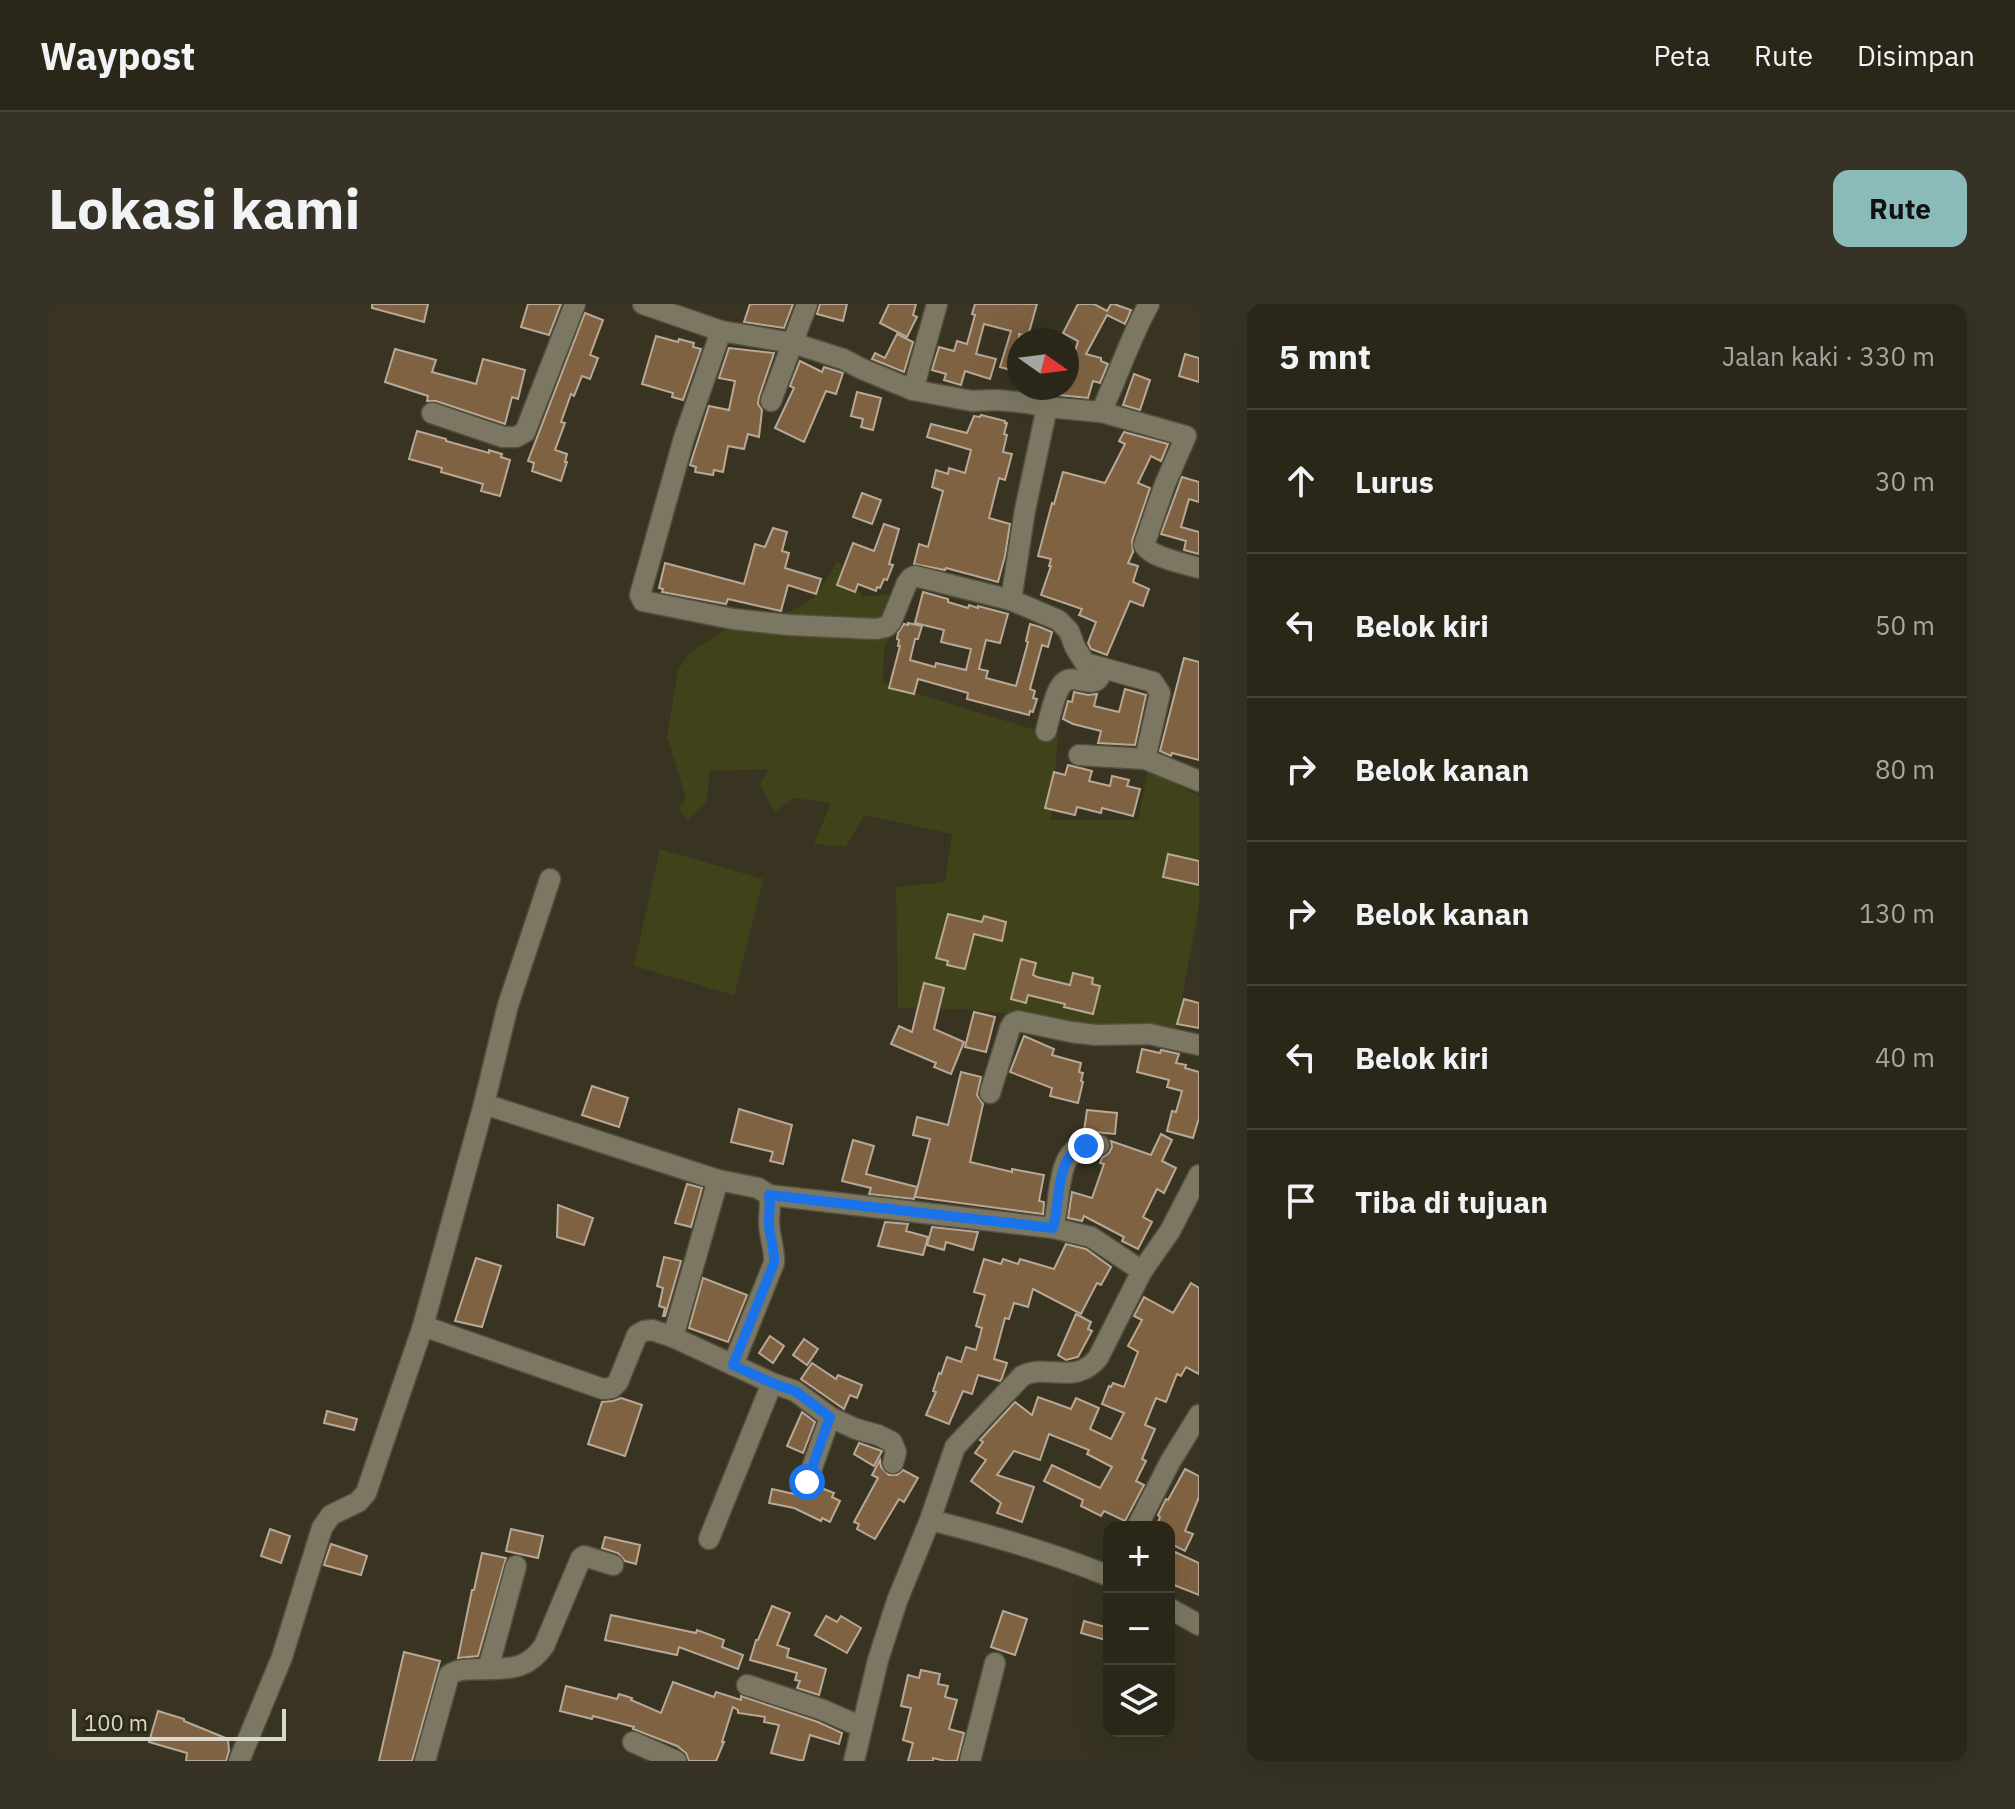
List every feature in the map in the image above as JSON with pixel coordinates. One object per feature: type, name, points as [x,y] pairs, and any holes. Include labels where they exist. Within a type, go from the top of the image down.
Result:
[{"type":"street","points":[[432,413],[503,437],[516,437],[525,432],[575,304]]},
{"type":"street","points":[[643,304],[721,331],[793,343],[843,359],[913,390],[972,401],[996,400],[1101,412],[1192,438],[1165,484],[1144,545],[1153,554],[1199,568]]},
{"type":"street","points":[[771,401],[807,304]]},
{"type":"street","points":[[913,390],[937,304]]},
{"type":"street","points":[[1101,412],[1147,304]]},
{"type":"street","points":[[721,331],[684,438],[640,595],[643,601],[733,619],[876,629],[886,627],[891,622],[907,583],[915,576],[1011,600],[1058,620],[1069,631],[1085,663],[1153,682],[1157,686],[1160,693],[1158,706],[1145,759]]},
{"type":"street","points":[[1011,600],[1025,510],[1047,407]]},
{"type":"street","points":[[1046,731],[1060,686],[1073,678],[1093,682],[1104,669]]},
{"type":"street","points":[[1079,755],[1145,759],[1199,781]]},
{"type":"street","points":[[239,1761],[282,1657],[322,1528],[331,1515],[358,1502],[366,1493],[423,1326],[508,1005],[550,879]]},
{"type":"street","points":[[990,1093],[1010,1028],[1018,1021],[1096,1035],[1149,1034],[1199,1045]]},
{"type":"street","points":[[484,1104],[718,1180],[758,1188],[769,1195],[1053,1228],[1091,1237],[1142,1271]]},
{"type":"street","points":[[1053,1228],[1062,1174],[1068,1159],[1078,1148],[1099,1145]]},
{"type":"street","points":[[854,1761],[897,1601],[955,1447],[1022,1376],[1032,1372],[1080,1372],[1093,1364],[1142,1271],[1170,1231],[1199,1175]]},
{"type":"street","points":[[673,1337],[718,1180]]},
{"type":"street","points":[[733,1365],[774,1263],[769,1195]]},
{"type":"street","points":[[423,1326],[603,1389],[612,1388],[618,1382],[637,1335],[652,1330],[795,1391],[830,1417],[892,1442],[896,1452],[893,1463]]},
{"type":"street","points":[[709,1539],[772,1383]]},
{"type":"street","points":[[1140,1521],[1170,1462],[1199,1415]]},
{"type":"street","points":[[807,1482],[830,1417]]},
{"type":"street","points":[[930,1520],[1019,1543],[1103,1574]]},
{"type":"street","points":[[425,1761],[449,1675],[463,1669],[522,1666],[535,1658],[544,1646],[581,1558],[584,1556],[613,1565]]},
{"type":"street","points":[[488,1669],[516,1566]]},
{"type":"street","points":[[1175,1611],[1199,1625]]},
{"type":"street","points":[[970,1761],[995,1663]]},
{"type":"street","points":[[747,1685],[823,1710],[862,1727]]},
{"type":"street","points":[[633,1742],[676,1761]]},
{"type":"green space","points":[[838,561],[863,597],[913,592],[884,648],[883,683],[1058,737],[1051,820],[1138,820],[1148,770],[1199,796],[1199,906],[1175,1035],[1133,1030],[1075,1046],[1023,1015],[961,1009],[898,1008],[896,887],[945,882],[952,834],[864,815],[846,847],[814,844],[831,803],[793,798],[775,813],[760,785],[769,769],[710,771],[706,803],[688,820],[678,808],[686,799],[667,736],[678,670],[690,652],[742,620],[779,618],[814,598]]},
{"type":"green space","points":[[660,849],[763,879],[734,995],[634,966]]},
{"type":"building","points":[[372,304],[428,304],[424,322],[372,308]]},
{"type":"building","points":[[528,304],[561,304],[549,335],[521,327]]},
{"type":"building","points":[[750,304],[793,304],[784,328],[744,322]]},
{"type":"building","points":[[820,304],[847,304],[843,321],[817,314]]},
{"type":"building","points":[[889,304],[916,304],[913,315],[917,317],[907,337],[880,323]]},
{"type":"building","points":[[975,304],[1037,304],[1030,328],[1007,330],[984,324],[976,354],[996,359],[990,379],[965,371],[961,385],[944,380],[946,374],[932,370],[939,347],[954,351],[957,341],[967,344],[975,315],[972,314]]},
{"type":"building","points":[[1078,304],[1094,304],[1107,311],[1114,304],[1131,310],[1125,324],[1107,315],[1086,354],[1101,358],[1108,364],[1100,383],[1093,381],[1088,398],[1079,397],[1079,328],[1066,328]]},
{"type":"building","points":[[585,313],[603,320],[590,355],[598,358],[590,379],[582,376],[574,396],[571,394],[561,422],[565,423],[555,450],[567,454],[567,462],[561,481],[532,471],[534,463],[528,461]]},
{"type":"building","points":[[897,334],[913,342],[904,372],[872,359],[875,353],[885,358]]},
{"type":"building","points":[[656,336],[694,343],[693,347],[701,349],[683,400],[672,397],[673,393],[642,384]]},
{"type":"building","points":[[1007,344],[1007,369],[1000,367]]},
{"type":"building","points":[[729,348],[774,353],[759,397],[758,404],[762,410],[759,437],[748,434],[744,449],[728,446],[723,472],[714,470],[713,475],[695,472],[696,467],[690,465],[709,406],[729,410],[735,381],[719,378]]},
{"type":"building","points":[[395,349],[436,360],[432,372],[476,384],[483,359],[525,370],[518,399],[512,397],[505,424],[436,401],[427,401],[428,396],[385,382]]},
{"type":"building","points":[[1185,354],[1199,358],[1199,382],[1179,376]]},
{"type":"building","points":[[800,361],[822,372],[824,367],[843,373],[836,394],[826,391],[804,442],[775,428],[794,388],[790,386]]},
{"type":"building","points":[[1134,374],[1150,380],[1140,410],[1123,405]]},
{"type":"building","points":[[857,392],[881,398],[873,430],[861,427],[863,419],[851,416]]},
{"type":"building","points":[[981,415],[1007,423],[1003,452],[1012,454],[1005,480],[999,478],[989,518],[1010,524],[998,582],[946,568],[914,564],[919,544],[928,547],[943,491],[932,487],[936,470],[948,474],[949,468],[965,473],[971,450],[927,437],[931,424],[967,433],[974,416]]},
{"type":"building","points":[[417,431],[489,453],[489,450],[502,454],[501,457],[510,460],[500,496],[481,491],[483,484],[409,459]]},
{"type":"building","points":[[1124,432],[1168,444],[1161,461],[1151,456],[1138,483],[1150,488],[1128,563],[1138,566],[1133,582],[1149,589],[1143,606],[1130,601],[1107,655],[1091,649],[1088,643],[1096,622],[1079,615],[1082,609],[1041,595],[1051,559],[1038,556],[1063,472],[1105,483],[1125,444],[1119,441]]},
{"type":"building","points":[[1182,477],[1199,482],[1199,502],[1189,499],[1181,527],[1199,532],[1199,554],[1184,550],[1186,541],[1161,534]]},
{"type":"building","points":[[862,493],[881,500],[872,524],[853,517]]},
{"type":"building","points":[[884,524],[899,529],[889,564],[893,565],[887,580],[884,579],[876,591],[858,584],[855,592],[837,585],[853,543],[874,551]]},
{"type":"building","points":[[773,528],[787,532],[782,551],[789,553],[785,568],[821,579],[816,594],[788,585],[781,611],[728,599],[726,604],[662,592],[663,589],[659,588],[665,563],[744,584],[755,544],[765,547]]},
{"type":"building","points":[[923,592],[968,608],[969,605],[978,606],[1008,614],[1000,643],[986,640],[979,669],[988,671],[986,678],[1016,686],[1030,624],[1052,632],[1048,647],[1042,645],[1030,689],[1035,691],[1033,698],[1037,699],[1033,712],[1030,711],[1029,715],[967,699],[968,693],[918,679],[914,694],[889,688],[900,646],[898,633],[908,623],[922,626],[910,660],[935,667],[936,663],[966,670],[971,649],[941,642],[944,630],[915,623]]},
{"type":"building","points":[[1184,658],[1199,662],[1199,760],[1160,751]]},
{"type":"building","points":[[1125,689],[1146,695],[1135,745],[1098,743],[1101,731],[1063,719],[1074,692],[1097,694],[1094,706],[1119,712]]},
{"type":"building","points":[[1068,765],[1092,771],[1089,781],[1110,786],[1112,776],[1129,780],[1127,786],[1140,789],[1133,816],[1102,808],[1101,813],[1077,807],[1075,815],[1045,808],[1054,772],[1065,775]]},
{"type":"building","points":[[1168,854],[1199,861],[1199,885],[1163,877]]},
{"type":"building","points":[[948,914],[982,922],[984,916],[1006,922],[1002,941],[974,934],[965,969],[947,965],[948,961],[936,958]]},
{"type":"building","points":[[1021,959],[1036,963],[1033,975],[1037,977],[1070,985],[1073,973],[1093,978],[1092,984],[1100,986],[1093,1014],[1028,995],[1026,1003],[1011,999]]},
{"type":"building","points":[[924,983],[944,988],[934,1029],[964,1042],[951,1074],[934,1067],[936,1063],[891,1044],[899,1026],[912,1032]]},
{"type":"building","points":[[1184,999],[1199,1003],[1199,1028],[1177,1024]]},
{"type":"building","points":[[974,1012],[995,1017],[986,1052],[965,1047]]},
{"type":"building","points":[[1024,1036],[1054,1049],[1052,1055],[1081,1063],[1079,1072],[1083,1073],[1083,1082],[1078,1103],[1050,1096],[1052,1088],[1010,1072]]},
{"type":"building","points":[[1142,1049],[1179,1054],[1176,1063],[1199,1072],[1199,1118],[1193,1138],[1167,1131],[1182,1091],[1167,1087],[1169,1080],[1137,1072]]},
{"type":"building","points":[[961,1072],[981,1077],[977,1095],[983,1104],[970,1162],[1012,1172],[1012,1169],[1044,1175],[1039,1201],[1044,1202],[1043,1214],[915,1197],[930,1139],[913,1135],[917,1117],[948,1125]]},
{"type":"building","points":[[592,1086],[628,1098],[619,1127],[582,1115]]},
{"type":"building","points":[[739,1109],[792,1125],[783,1164],[770,1161],[773,1152],[731,1142]]},
{"type":"building","points":[[1087,1110],[1117,1113],[1115,1134],[1084,1131]]},
{"type":"building","points":[[1161,1134],[1172,1140],[1162,1161],[1176,1168],[1164,1193],[1157,1189],[1143,1217],[1152,1222],[1138,1249],[1122,1241],[1124,1237],[1084,1216],[1082,1221],[1068,1218],[1072,1192],[1092,1198],[1104,1164],[1100,1163],[1112,1147],[1111,1141],[1151,1155]]},
{"type":"building","points":[[853,1140],[874,1146],[866,1174],[917,1187],[914,1199],[869,1194],[871,1188],[842,1181]]},
{"type":"building","points":[[687,1184],[702,1188],[691,1227],[675,1223]]},
{"type":"building","points":[[558,1205],[593,1218],[584,1245],[557,1237]]},
{"type":"building","points":[[885,1222],[908,1224],[906,1231],[928,1237],[923,1255],[878,1246]]},
{"type":"building","points":[[932,1227],[978,1232],[973,1250],[946,1242],[944,1250],[927,1245]]},
{"type":"building","points":[[1066,1244],[1086,1249],[1111,1267],[1101,1285],[1097,1283],[1081,1314],[1033,1289],[1028,1307],[1014,1303],[1009,1319],[1005,1318],[994,1359],[1007,1363],[1000,1381],[978,1375],[972,1394],[963,1391],[949,1424],[926,1415],[947,1357],[961,1362],[966,1347],[976,1350],[982,1328],[976,1326],[985,1295],[974,1292],[984,1259],[1001,1264],[1003,1259],[1018,1264],[1020,1259],[1054,1269]]},
{"type":"building","points":[[664,1257],[681,1261],[663,1316],[665,1308],[659,1306],[663,1288],[657,1286]]},
{"type":"building","points":[[476,1258],[501,1266],[482,1327],[455,1321]]},
{"type":"building","points":[[703,1278],[747,1295],[728,1342],[689,1328]]},
{"type":"building","points":[[1191,1283],[1199,1288],[1199,1374],[1186,1367],[1181,1376],[1177,1374],[1166,1402],[1156,1398],[1145,1425],[1155,1429],[1142,1459],[1146,1461],[1136,1481],[1144,1485],[1125,1521],[1104,1511],[1101,1516],[1081,1506],[1083,1500],[1044,1481],[1052,1465],[1100,1488],[1112,1467],[1087,1454],[1089,1450],[1049,1434],[1040,1460],[1014,1451],[997,1475],[1034,1487],[1022,1522],[997,1513],[1001,1503],[971,1481],[986,1460],[975,1453],[983,1442],[980,1440],[1015,1402],[1032,1415],[1038,1397],[1071,1409],[1076,1398],[1099,1408],[1090,1429],[1111,1439],[1124,1413],[1102,1404],[1109,1386],[1113,1383],[1124,1387],[1138,1352],[1128,1346],[1142,1320],[1134,1316],[1144,1297],[1173,1313]]},
{"type":"building","points":[[1076,1314],[1091,1322],[1088,1329],[1092,1331],[1078,1357],[1066,1360],[1058,1355]]},
{"type":"building","points":[[770,1336],[784,1346],[773,1363],[759,1353]]},
{"type":"building","points":[[804,1339],[818,1349],[807,1365],[793,1355]]},
{"type":"building","points":[[812,1363],[836,1379],[838,1375],[862,1385],[857,1398],[850,1395],[844,1409],[801,1379]]},
{"type":"building","points":[[621,1398],[642,1405],[625,1456],[588,1444],[602,1402]]},
{"type":"building","points":[[327,1411],[357,1419],[354,1430],[324,1423]]},
{"type":"building","points":[[802,1412],[815,1422],[803,1453],[787,1446]]},
{"type":"building","points":[[859,1443],[882,1451],[874,1466],[854,1454]]},
{"type":"building","points":[[880,1460],[881,1467],[889,1475],[897,1475],[903,1470],[918,1478],[904,1502],[899,1499],[875,1539],[857,1529],[859,1524],[854,1522],[878,1478],[872,1475]]},
{"type":"building","points":[[1185,1469],[1199,1476],[1199,1497],[1185,1531],[1193,1534],[1185,1551],[1175,1546],[1175,1521],[1158,1521],[1158,1515]]},
{"type":"building","points":[[819,1487],[834,1493],[832,1497],[840,1501],[830,1522],[794,1508],[769,1503],[772,1489],[803,1496]]},
{"type":"building","points":[[270,1529],[290,1536],[281,1563],[261,1556]]},
{"type":"building","points":[[511,1529],[543,1536],[538,1558],[506,1551]]},
{"type":"building","points":[[605,1537],[640,1545],[636,1564],[602,1548]]},
{"type":"building","points":[[331,1544],[367,1556],[361,1575],[324,1565]]},
{"type":"building","points":[[1175,1552],[1199,1563],[1199,1595],[1175,1585]]},
{"type":"building","points":[[482,1553],[506,1558],[478,1656],[458,1658],[472,1590]]},
{"type":"building","points":[[772,1606],[790,1613],[777,1645],[789,1649],[787,1657],[826,1669],[819,1695],[797,1688],[800,1681],[795,1680],[797,1673],[750,1660]]},
{"type":"building","points":[[1003,1611],[1027,1619],[1015,1655],[991,1647]]},
{"type":"building","points":[[611,1615],[696,1633],[697,1630],[724,1640],[722,1647],[743,1655],[738,1669],[679,1647],[677,1655],[605,1640]]},
{"type":"building","points":[[826,1616],[837,1622],[841,1616],[861,1628],[847,1653],[815,1635]]},
{"type":"building","points":[[1084,1621],[1103,1626],[1103,1639],[1081,1633]]},
{"type":"building","points":[[404,1652],[440,1661],[412,1761],[379,1761]]},
{"type":"building","points":[[921,1670],[940,1674],[938,1684],[948,1686],[945,1697],[957,1700],[949,1729],[964,1733],[957,1761],[933,1758],[933,1761],[908,1761],[913,1743],[903,1740],[911,1708],[901,1706],[908,1675],[919,1678]]},
{"type":"building","points":[[673,1682],[714,1697],[716,1692],[741,1700],[741,1696],[818,1722],[842,1733],[839,1744],[810,1735],[803,1761],[771,1753],[779,1725],[764,1722],[765,1717],[738,1713],[733,1707],[716,1761],[689,1761],[686,1753],[677,1746],[634,1727],[560,1711],[566,1686],[617,1699],[619,1694],[661,1713]]},
{"type":"building","points":[[158,1711],[228,1739],[226,1761],[186,1761],[187,1753],[149,1742]]},
{"type":"route","points":[[807,1482],[830,1417],[795,1391],[733,1365],[774,1263],[769,1195],[1053,1228],[1062,1174],[1068,1159],[1078,1148],[1086,1146]]}]
